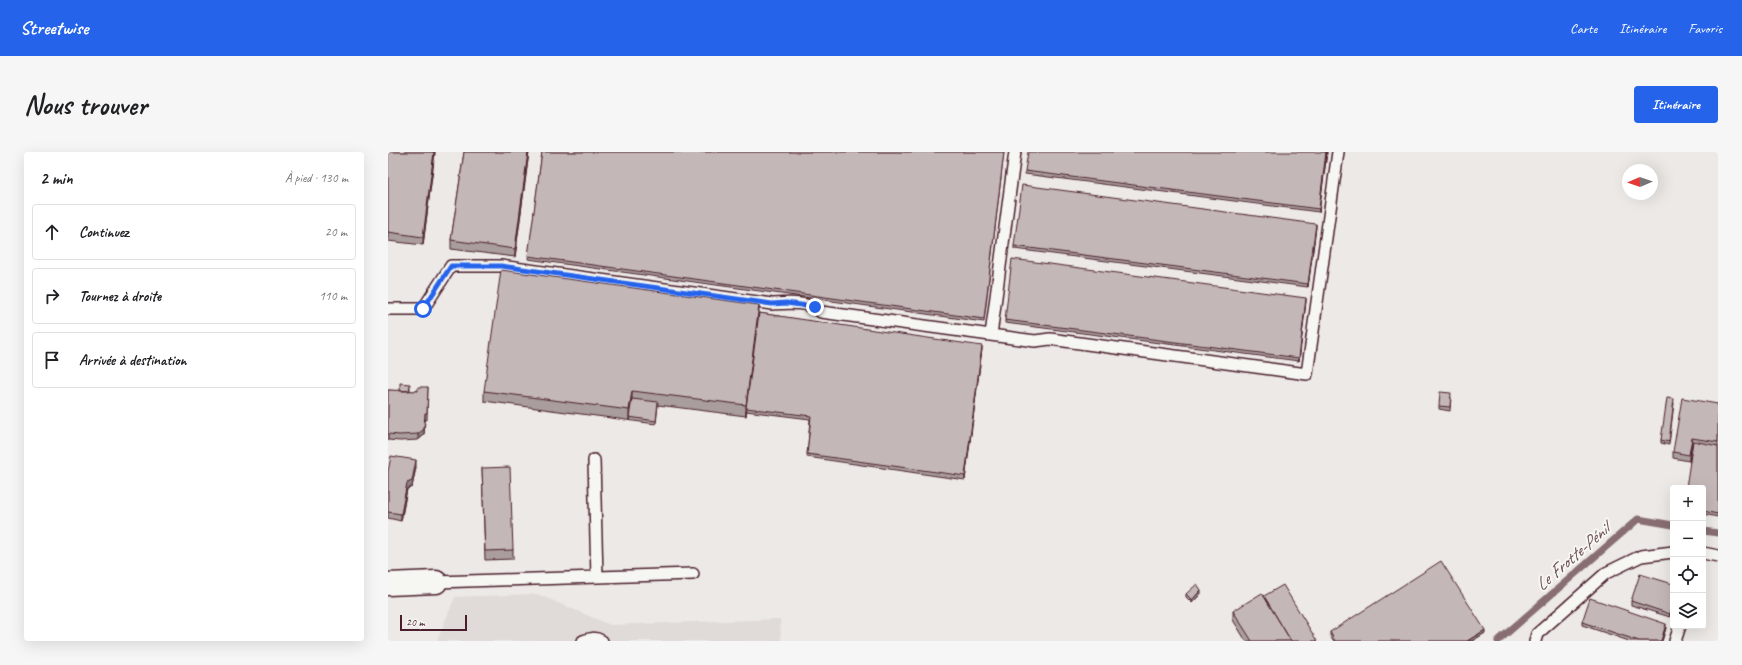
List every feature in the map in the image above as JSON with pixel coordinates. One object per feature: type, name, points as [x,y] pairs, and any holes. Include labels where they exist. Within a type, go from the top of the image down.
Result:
[{"type":"street","points":[[388,584],[436,582]]},
{"type":"lane","points":[[991,335],[1015,152]]},
{"type":"lane","points":[[388,309],[423,309],[451,266],[501,266],[772,304],[786,303],[808,306],[815,307],[821,312],[1035,341],[1050,339],[1307,374],[1338,152]]},
{"type":"lane","points":[[594,460],[597,577]]},
{"type":"lane","points":[[1535,641],[1537,634],[1606,572],[1641,556],[1670,552]]},
{"type":"lane","points":[[1706,555],[1718,556]]},
{"type":"lane","points":[[436,582],[693,574]]},
{"type":"lane","points":[[1675,641],[1679,629]]},
{"type":"lane","points":[[583,641],[589,638],[597,638],[602,641]]},
{"type":"shaded area","points":[[537,594],[610,625],[780,619],[781,641],[437,641],[455,597]]},
{"type":"building","points":[[388,152],[434,152],[423,237],[388,232]]},
{"type":"building","points":[[464,152],[528,152],[515,249],[451,240]]},
{"type":"building","points":[[542,152],[1004,152],[984,319],[528,256]]},
{"type":"building","points":[[1028,152],[1326,152],[1319,209],[1025,171]]},
{"type":"building","points":[[1022,185],[1316,224],[1308,284],[1014,246]]},
{"type":"building","points":[[1012,259],[1306,298],[1299,358],[1005,320]]},
{"type":"building","points":[[501,270],[759,305],[746,405],[632,391],[629,410],[484,391]]},
{"type":"building","points":[[759,313],[982,346],[965,476],[807,454],[811,416],[746,408]]},
{"type":"building","points":[[400,383],[410,384],[409,391],[400,391]]},
{"type":"building","points":[[418,387],[428,387],[427,413],[425,413],[424,429],[418,434],[388,434],[388,390],[418,391]]},
{"type":"building","points":[[1440,392],[1451,393],[1450,407],[1439,406]]},
{"type":"building","points":[[1667,398],[1674,399],[1669,442],[1661,440]]},
{"type":"building","points":[[1682,398],[1718,404],[1718,442],[1692,438],[1689,455],[1673,452]]},
{"type":"building","points":[[632,399],[658,402],[656,421],[629,417]]},
{"type":"building","points":[[1693,441],[1718,446],[1718,514],[1706,512],[1706,485],[1686,485]]},
{"type":"building","points":[[391,456],[416,460],[412,481],[407,483],[401,514],[388,512],[388,472]]},
{"type":"building","points":[[510,467],[513,550],[485,551],[482,468]]},
{"type":"building","points":[[1441,561],[1485,630],[1467,641],[1335,641],[1330,632]]},
{"type":"building","points":[[1640,574],[1670,583],[1670,614],[1631,601]]},
{"type":"building","points":[[1197,584],[1201,590],[1192,600],[1186,594]]},
{"type":"building","points":[[1283,585],[1317,641],[1291,641],[1264,596]]},
{"type":"building","points":[[1262,593],[1291,641],[1252,641],[1233,611]]},
{"type":"building","points":[[1590,598],[1666,624],[1661,641],[1639,641],[1582,622]]},
{"type":"waterway","name":"Le Frotte-Pénil","points":[[1498,641],[1638,519],[1670,524]]},
{"type":"waterway","name":"Le Frotte-Pénil","points":[[1706,531],[1718,533]]},
{"type":"route","points":[[423,309],[451,266],[501,266],[772,304],[786,303],[815,307]]}]
